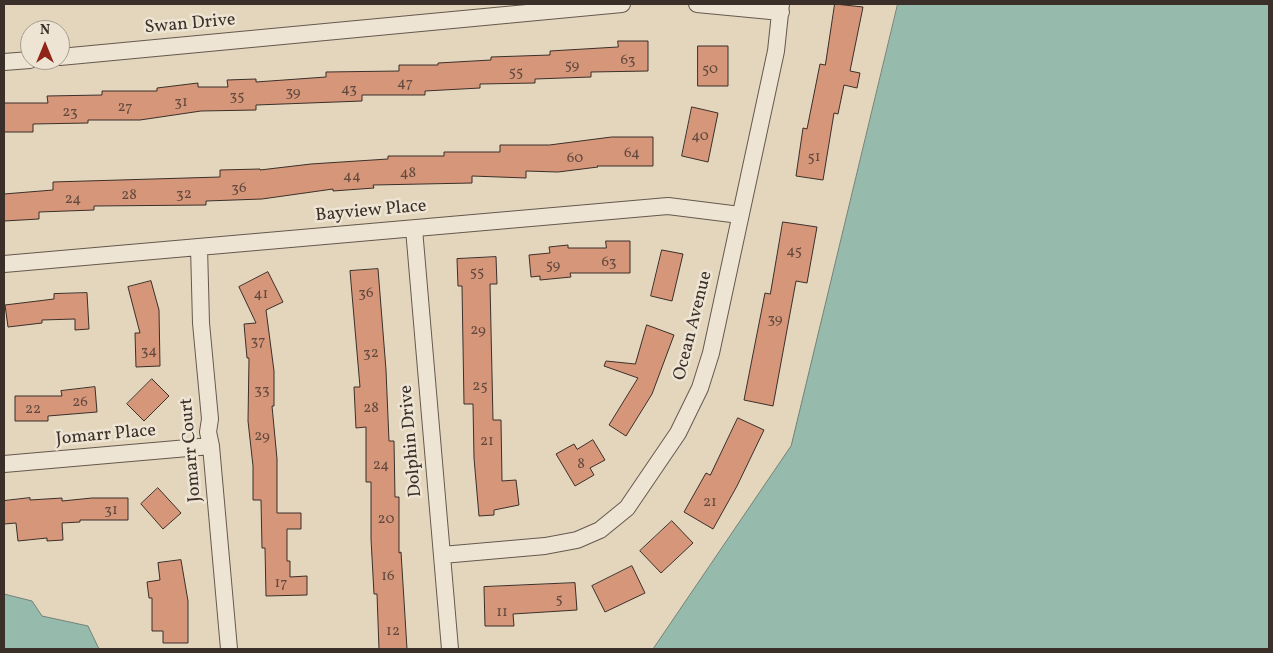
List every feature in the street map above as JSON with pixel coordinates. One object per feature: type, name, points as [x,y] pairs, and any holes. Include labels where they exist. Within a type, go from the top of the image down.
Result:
[{"type":"street","name":"Swan Drive","points":[[70,56],[622,4]]},
{"type":"street","points":[[697,4],[781,8]]},
{"type":"street","name":"Ocean Avenue","points":[[442,555],[545,546],[577,540],[600,530],[627,508],[678,433],[700,388],[711,353],[776,52],[781,8]]},
{"type":"street","points":[[4,62],[20,61]]},
{"type":"street","name":"Bayview Place","points":[[4,264],[668,206],[740,216]]},
{"type":"street","name":"Dolphin Drive","points":[[414,229],[450,649]]},
{"type":"street","name":"Jomarr Court","points":[[199,247],[201,323],[210,419],[208,432],[211,446],[229,649]]},
{"type":"street","name":"Jomarr Place","points":[[4,464],[211,446]]},
{"type":"shaded area","points":[[898,4],[1269,4],[1269,649],[653,649],[791,446]]},
{"type":"shaded area","points":[[4,594],[32,601],[42,616],[88,626],[99,649],[4,649]]},
{"type":"building","points":[[835,4],[863,7],[850,71],[860,73],[857,88],[844,85],[838,114],[834,113],[823,180],[796,176],[803,128],[807,129],[820,64],[825,65]]},
{"type":"building","points":[[618,41],[648,41],[648,71],[591,72],[591,77],[535,79],[535,83],[480,84],[480,88],[425,91],[425,95],[362,95],[362,101],[256,105],[256,110],[201,111],[140,120],[88,120],[88,123],[33,124],[33,132],[4,132],[4,103],[48,103],[47,96],[102,95],[102,91],[157,91],[157,88],[198,83],[198,87],[228,87],[227,80],[256,79],[256,82],[326,77],[326,72],[399,71],[399,65],[438,65],[438,63],[491,60],[491,57],[550,55],[550,51],[618,47]]},
{"type":"building","points":[[698,46],[728,46],[728,86],[698,86]]},
{"type":"building","points":[[692,107],[718,113],[708,162],[682,156]]},
{"type":"building","points":[[612,137],[653,137],[653,166],[597,166],[558,172],[526,171],[526,178],[472,176],[472,183],[373,185],[374,188],[333,191],[333,189],[262,199],[206,201],[206,205],[94,206],[94,210],[39,212],[39,219],[4,221],[4,194],[53,190],[53,182],[220,177],[220,170],[260,170],[311,164],[388,159],[388,156],[444,156],[444,152],[500,152],[500,145],[549,145]]},
{"type":"building","points":[[783,222],[817,227],[807,283],[796,281],[773,406],[744,400],[765,293],[770,294]]},
{"type":"building","points":[[606,241],[630,241],[630,273],[570,273],[571,277],[540,280],[540,276],[531,277],[529,255],[550,253],[549,247],[568,245],[568,248],[606,248]]},
{"type":"building","points":[[662,250],[683,254],[672,301],[651,296]]},
{"type":"building","points":[[496,257],[497,284],[490,284],[493,420],[501,420],[502,481],[516,480],[519,505],[494,510],[494,515],[479,516],[474,458],[473,404],[464,404],[462,286],[458,286],[457,259]]},
{"type":"building","points":[[378,269],[386,370],[389,441],[394,441],[395,497],[399,497],[399,553],[401,552],[407,649],[379,649],[377,594],[374,594],[371,539],[371,482],[366,482],[366,427],[356,428],[354,387],[360,387],[350,271]]},
{"type":"building","points":[[268,272],[283,302],[266,310],[274,371],[274,406],[272,406],[277,459],[277,513],[301,513],[301,529],[287,529],[287,561],[290,561],[290,577],[307,576],[307,595],[266,596],[261,500],[253,500],[253,466],[248,421],[249,358],[247,358],[244,324],[256,323],[239,287]]},
{"type":"building","points":[[151,281],[159,310],[160,366],[136,367],[135,333],[140,333],[128,287]]},
{"type":"building","points":[[87,293],[89,329],[75,330],[75,319],[42,320],[42,323],[8,327],[5,305],[54,299],[54,294]]},
{"type":"building","points":[[647,325],[674,335],[652,394],[626,436],[609,425],[638,378],[604,366],[606,361],[635,364]]},
{"type":"building","points":[[152,379],[169,396],[144,421],[127,404]]},
{"type":"building","points":[[95,387],[97,412],[48,416],[48,421],[15,421],[15,396],[62,396],[61,391]]},
{"type":"building","points":[[738,418],[764,430],[737,486],[713,529],[684,512],[706,473],[710,475]]},
{"type":"building","points":[[593,440],[605,460],[590,468],[594,475],[575,486],[556,454],[574,444],[577,449]]},
{"type":"building","points":[[158,488],[181,513],[163,529],[141,504]]},
{"type":"building","points":[[30,498],[30,500],[62,498],[62,501],[92,498],[128,498],[128,520],[80,520],[80,522],[62,523],[63,540],[47,541],[47,538],[18,541],[16,523],[4,524],[4,501]]},
{"type":"building","points":[[672,521],[693,543],[661,573],[640,551]]},
{"type":"building","points":[[181,560],[188,601],[188,643],[163,643],[163,631],[152,631],[152,598],[149,598],[147,582],[160,580],[158,563]]},
{"type":"building","points":[[632,566],[645,593],[605,612],[592,586]]},
{"type":"building","points":[[575,583],[577,610],[513,614],[514,626],[485,626],[484,587]]}]
